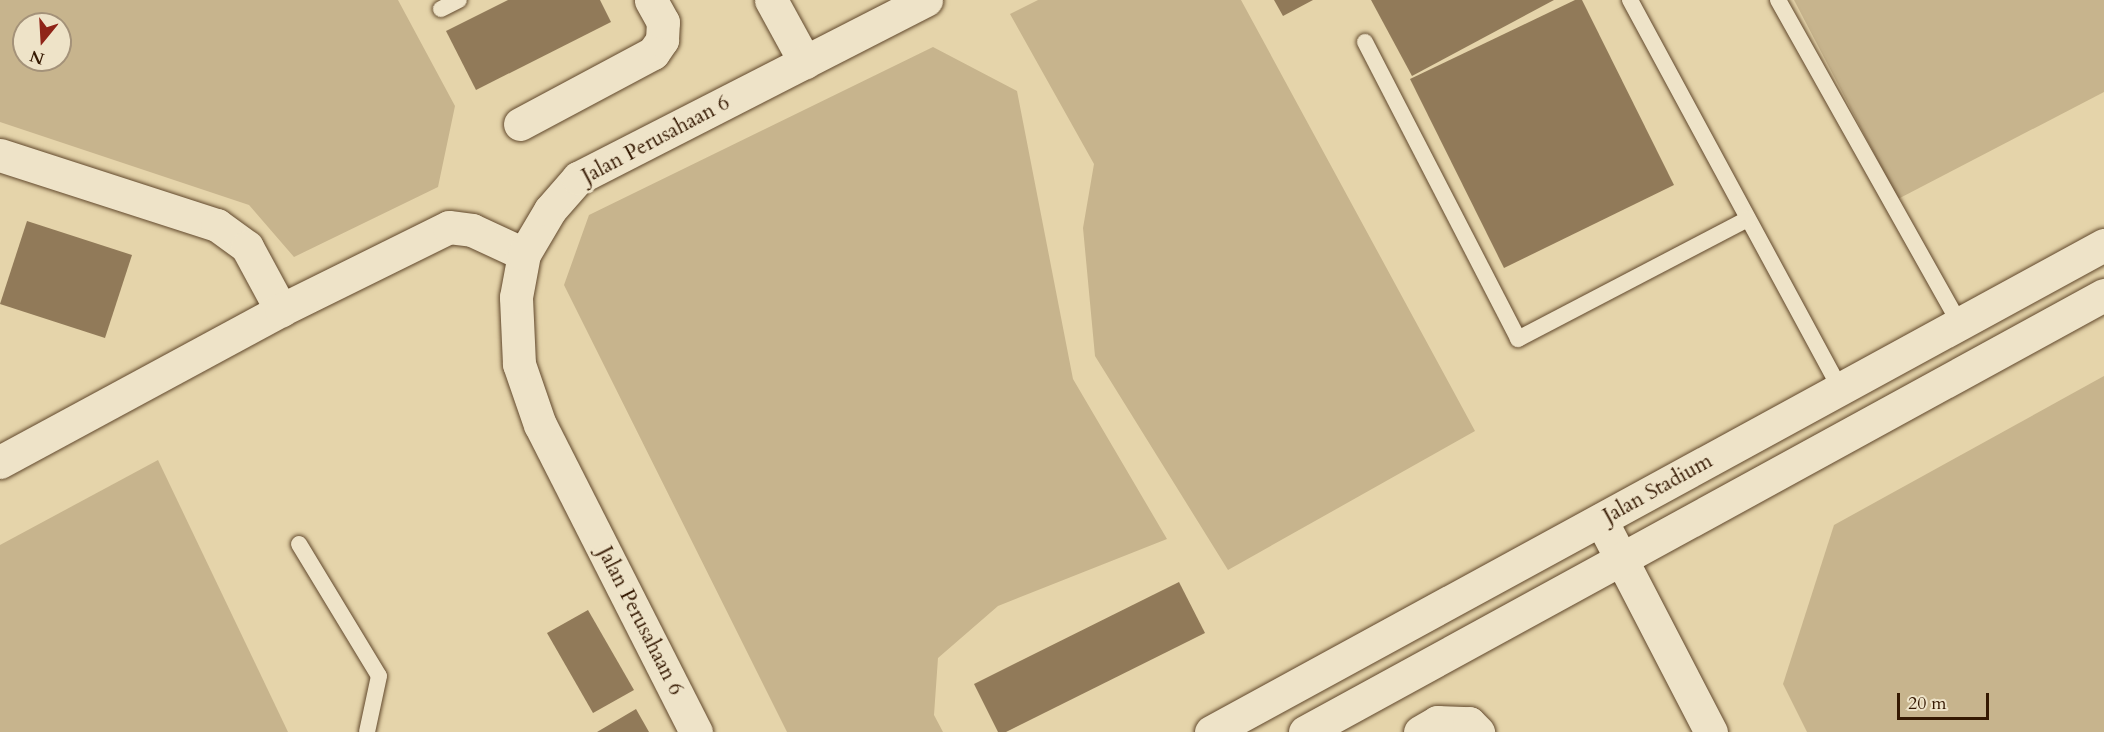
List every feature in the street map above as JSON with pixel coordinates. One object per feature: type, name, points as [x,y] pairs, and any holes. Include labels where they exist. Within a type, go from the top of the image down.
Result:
[{"type":"street","points":[[520,124],[653,53],[663,40],[663,22],[651,0]]},
{"type":"street","points":[[771,0],[805,62]]},
{"type":"street","name":"Jalan Perusahaan 6","points":[[696,732],[540,425],[519,364],[516,297],[524,254],[550,210],[578,178],[926,0]]},
{"type":"street","points":[[0,155],[217,225],[247,247],[281,310]]},
{"type":"street","points":[[0,462],[281,310],[449,227],[472,230],[524,254]]},
{"type":"street","name":"Jalan Stadium","points":[[1214,731],[2104,245]]},
{"type":"street","points":[[1305,732],[1623,561],[2104,295]]},
{"type":"street","points":[[1601,519],[1711,732]]},
{"type":"street","points":[[1419,732],[1437,722],[1473,728]]},
{"type":"lane","points":[[441,9],[459,0]]},
{"type":"lane","points":[[1630,0],[1840,389]]},
{"type":"lane","points":[[1778,0],[1960,324]]},
{"type":"lane","points":[[1365,42],[1518,339],[1748,219]]},
{"type":"lane","points":[[299,544],[379,676],[367,732]]},
{"type":"shaded area","points":[[0,0],[398,0],[455,106],[438,187],[294,257],[249,205],[0,122]]},
{"type":"shaded area","points":[[1038,0],[1241,0],[1475,431],[1228,570],[1095,356],[1083,228],[1094,164],[1010,14]]},
{"type":"shaded area","points":[[1794,0],[2104,0],[2104,92],[1898,199]]},
{"type":"shaded area","points":[[933,47],[1017,91],[1073,379],[1167,539],[998,606],[938,658],[934,715],[943,732],[787,732],[564,285],[589,215]]},
{"type":"shaded area","points":[[2104,376],[2104,732],[1807,732],[1783,684],[1834,525]]},
{"type":"shaded area","points":[[158,460],[288,732],[0,732],[0,545]]},
{"type":"building","points":[[508,0],[600,0],[611,22],[476,90],[446,31]]},
{"type":"building","points":[[1274,0],[1313,0],[1283,16]]},
{"type":"building","points":[[1371,0],[1554,0],[1412,76]]},
{"type":"building","points":[[1575,0],[1582,0],[1674,185],[1504,268],[1410,79]]},
{"type":"building","points":[[27,221],[132,255],[105,338],[0,304]]},
{"type":"building","points":[[1179,582],[1205,633],[1006,732],[998,732],[974,684]]},
{"type":"building","points":[[588,610],[634,690],[593,713],[547,633]]},
{"type":"building","points":[[636,709],[649,732],[597,732]]}]
